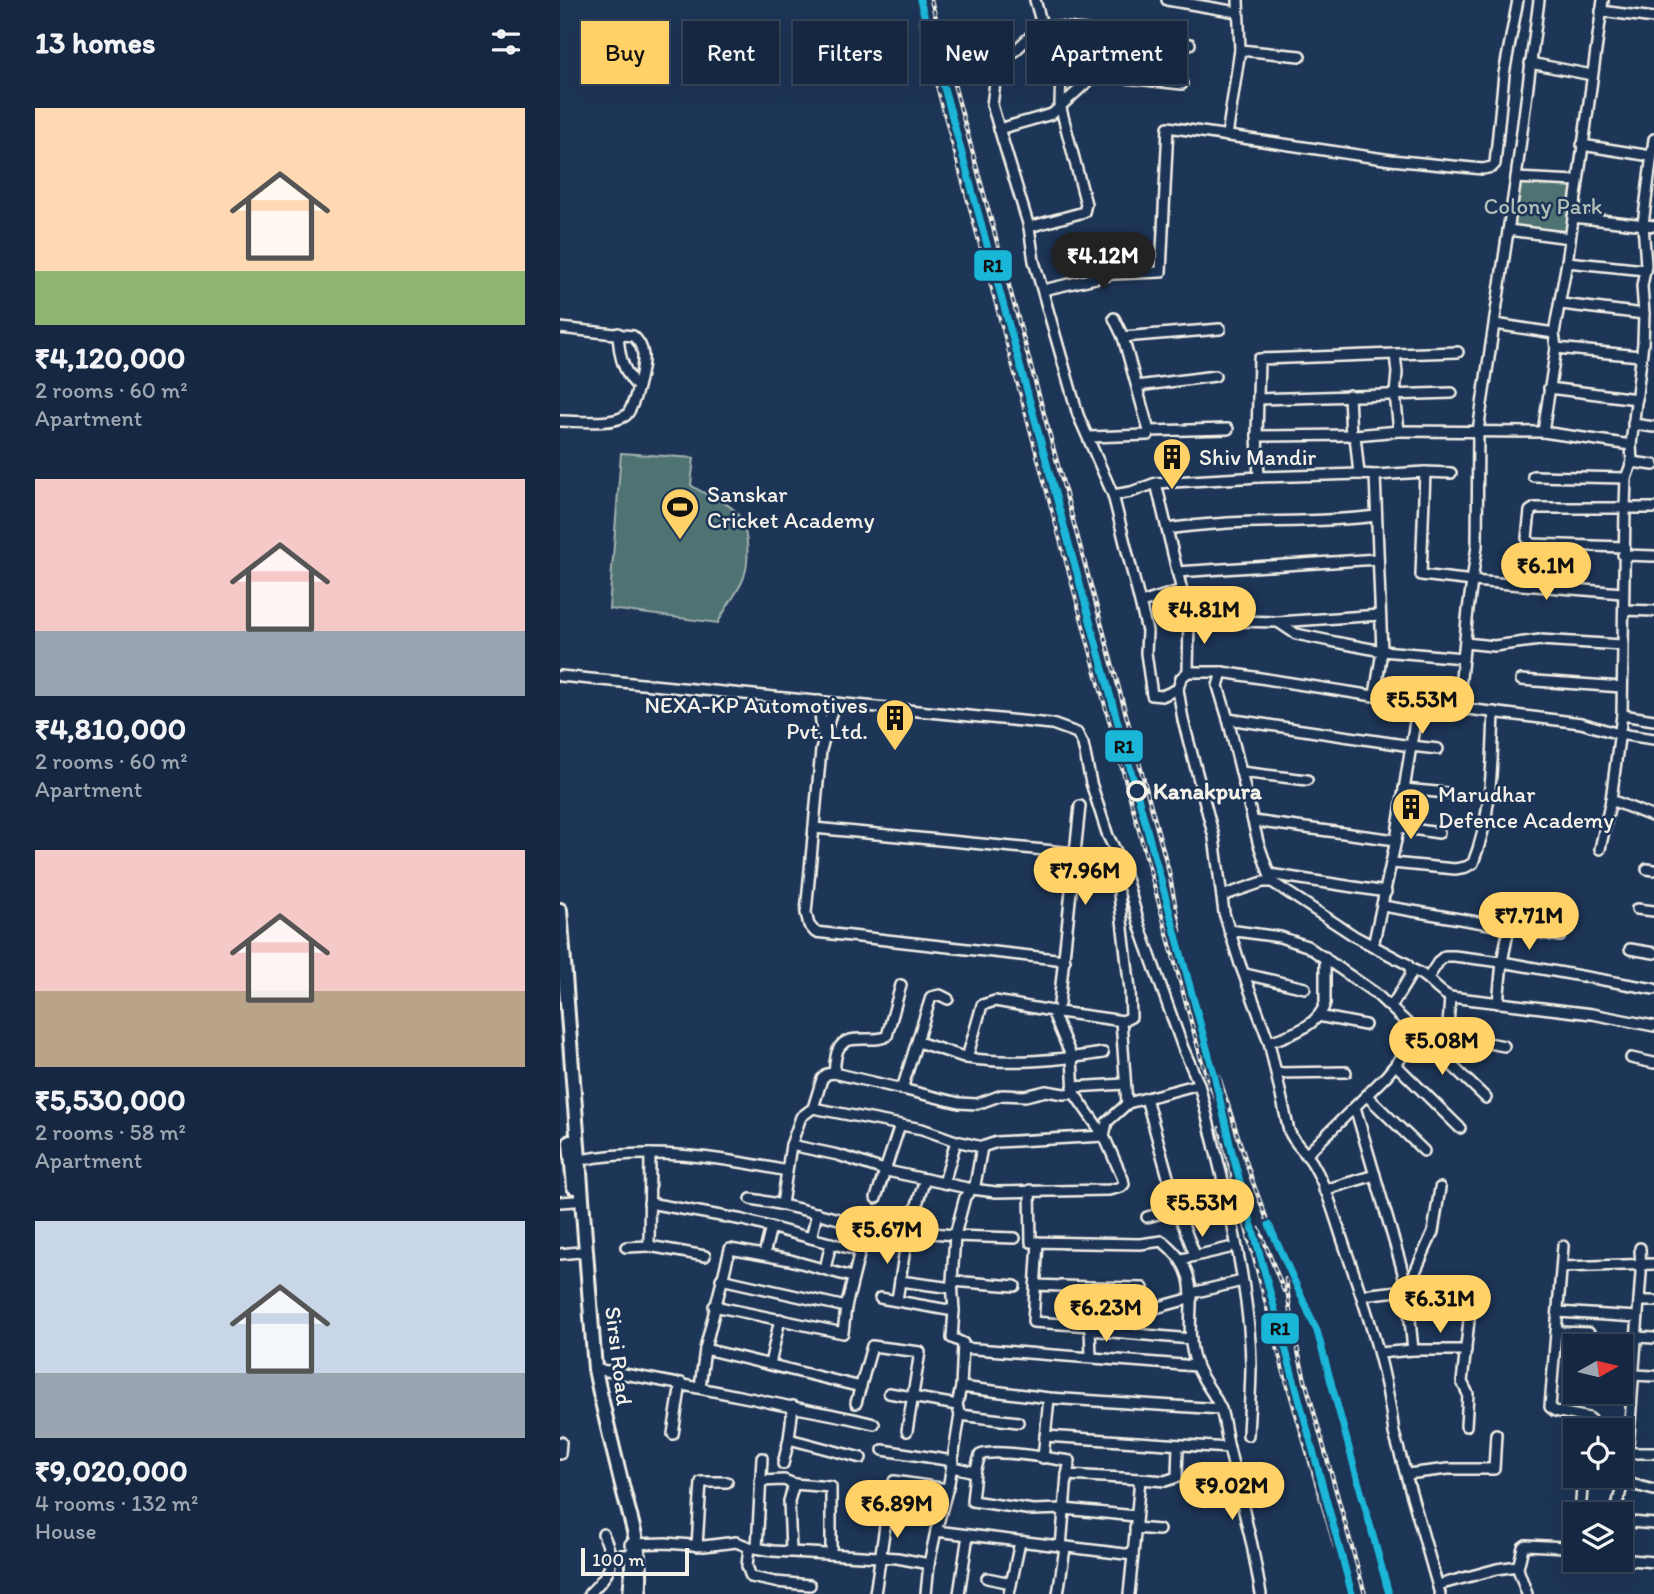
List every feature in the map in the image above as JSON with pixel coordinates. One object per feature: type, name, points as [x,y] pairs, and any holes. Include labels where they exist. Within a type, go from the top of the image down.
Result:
[{"type":"main road","name":"Sirsi Road","points":[[560,910],[596,1368],[633,1547],[630,1594]]},
{"type":"main road","name":"Sirsi Road","points":[[560,1020],[565,1142],[576,1201],[592,1391],[603,1445],[642,1574],[639,1594]]},
{"type":"street","points":[[1035,0],[1041,21]]},
{"type":"street","points":[[1167,0],[1237,12]]},
{"type":"street","points":[[1227,136],[1240,50],[1238,0]]},
{"type":"street","points":[[1043,290],[1113,274],[1161,272],[1168,127],[1391,160],[1483,169],[1492,167],[1495,164],[1504,74],[1518,0]]},
{"type":"street","points":[[1458,707],[1477,546],[1478,431],[1516,178],[1539,0]]},
{"type":"street","points":[[1543,432],[1556,348],[1554,333],[1561,304],[1603,0]]},
{"type":"street","points":[[1601,11],[1654,18]]},
{"type":"street","points":[[1027,40],[997,68],[992,105],[1029,227],[1034,261],[1078,415],[1113,495],[1147,631],[1146,653],[1152,695],[1162,696],[1178,689]]},
{"type":"street","points":[[1240,50],[1300,56]]},
{"type":"street","points":[[1530,63],[1592,75]]},
{"type":"street","points":[[1029,227],[1084,212],[1086,208],[1076,158],[1060,105],[1061,84]]},
{"type":"street","points":[[999,129],[1052,114],[1084,84]]},
{"type":"street","points":[[1582,145],[1653,147],[1650,187],[1643,224],[1648,267],[1642,286],[1647,308],[1633,424],[1632,462],[1626,478],[1622,715],[1611,800],[1600,849]]},
{"type":"street","points":[[1516,178],[1577,181]]},
{"type":"street","points":[[1573,217],[1654,226]]},
{"type":"street","points":[[1508,230],[1570,238]]},
{"type":"street","points":[[1567,262],[1648,267]]},
{"type":"street","points":[[1561,304],[1647,308]]},
{"type":"street","points":[[1089,437],[1148,435],[1149,430],[1123,337],[1114,318]]},
{"type":"street","points":[[1495,324],[1554,333]]},
{"type":"street","points":[[560,328],[633,336],[642,349],[643,358],[631,411],[624,417],[602,421],[560,421]]},
{"type":"street","points":[[1123,337],[1220,329]]},
{"type":"street","points":[[618,333],[623,366],[628,377],[637,386]]},
{"type":"street","points":[[1556,348],[1640,356]]},
{"type":"street","points":[[1259,477],[1259,359],[1458,352]]},
{"type":"street","points":[[1395,354],[1399,431]]},
{"type":"street","points":[[1137,386],[1215,376]]},
{"type":"street","points":[[1549,388],[1637,399]]},
{"type":"street","points":[[1258,399],[1452,393]]},
{"type":"street","points":[[1349,395],[1359,474]]},
{"type":"street","points":[[1633,424],[1654,427]]},
{"type":"street","points":[[1149,430],[1228,429]]},
{"type":"street","points":[[1257,436],[1353,435],[1399,431],[1543,432],[1631,445]]},
{"type":"street","points":[[1632,462],[1654,465]]},
{"type":"street","points":[[1113,495],[1156,483],[1259,477],[1425,472],[1451,474]]},
{"type":"street","points":[[1425,472],[1421,575],[1622,593]]},
{"type":"street","points":[[1375,475],[1378,559],[1381,571],[1382,651],[1375,695]]},
{"type":"street","points":[[1533,476],[1626,478]]},
{"type":"street","points":[[1156,483],[1189,620],[1188,672]]},
{"type":"street","points":[[1654,508],[1531,508],[1527,538],[1531,544],[1654,556]]},
{"type":"street","points":[[1167,529],[1221,522],[1329,521],[1376,516]]},
{"type":"street","points":[[1177,572],[1378,559]]},
{"type":"street","points":[[1141,603],[1182,590]]},
{"type":"street","points":[[1624,610],[1654,611]]},
{"type":"street","points":[[1189,620],[1278,622],[1380,615]]},
{"type":"street","points":[[1278,622],[1296,634],[1382,651],[1463,658]]},
{"type":"street","points":[[1465,643],[1494,646],[1540,640],[1622,645]]},
{"type":"street","points":[[1518,1568],[1497,1569],[1439,1590],[1394,1433],[1379,1353],[1362,1295],[1314,1165],[1294,1144],[1289,1131],[1269,1042],[1229,930],[1214,837],[1183,720],[1178,689],[1181,678],[1188,672],[1222,672],[1418,703],[1581,723],[1654,740]]},
{"type":"street","points":[[1222,672],[1218,686],[1270,878],[1356,937],[1407,964],[1428,978],[1441,993],[1450,997],[1592,1014],[1654,1026]]},
{"type":"street","points":[[560,676],[1052,724],[1077,733],[1083,744],[1091,783],[1108,836],[1121,861],[1140,926],[1183,1048],[1199,1084],[1227,1197],[1249,1329],[1251,1364],[1248,1435]]},
{"type":"street","points":[[1521,680],[1622,687]]},
{"type":"street","points":[[819,701],[823,738]]},
{"type":"street","points":[[834,703],[823,738],[806,913],[808,925],[815,932],[1065,960]]},
{"type":"street","points":[[1373,946],[1392,863],[1418,703]]},
{"type":"street","points":[[1392,863],[1455,869],[1473,863],[1490,793],[1494,712]]},
{"type":"street","points":[[1622,715],[1654,720]]},
{"type":"street","points":[[1227,719],[1438,749]]},
{"type":"street","points":[[1241,772],[1307,780]]},
{"type":"street","points":[[1404,789],[1447,793]]},
{"type":"street","points":[[1611,800],[1654,817]]},
{"type":"street","points":[[791,1145],[838,1155],[887,1171],[996,1192],[1109,1190],[1124,1184],[1104,1136],[1074,1090],[1072,1058],[1056,1008],[1065,960],[1080,806]]},
{"type":"street","points":[[1253,821],[1396,840]]},
{"type":"street","points":[[1398,827],[1439,833]]},
{"type":"street","points":[[814,828],[1075,853]]},
{"type":"street","points":[[1222,896],[1270,878],[1386,892]]},
{"type":"street","points":[[967,1058],[982,1005],[995,1001],[1128,1020],[1132,1012],[1119,894]]},
{"type":"street","points":[[1383,906],[1560,936]]},
{"type":"street","points":[[1637,908],[1654,911]]},
{"type":"street","points":[[1498,1003],[1509,928]]},
{"type":"street","points":[[1229,930],[1294,941],[1325,957],[1391,1007],[1486,1098]]},
{"type":"street","points":[[1630,949],[1654,953]]},
{"type":"street","points":[[1428,978],[1438,961],[1445,956],[1502,962],[1654,989]]},
{"type":"street","points":[[1269,1042],[1293,1034],[1323,1010],[1325,957]]},
{"type":"street","points":[[1391,1007],[1410,976],[1411,969]]},
{"type":"street","points":[[1245,974],[1305,988]]},
{"type":"street","points":[[834,1073],[841,1044],[857,1039],[880,1040],[887,1036],[901,985]]},
{"type":"street","points":[[902,1089],[931,998],[940,995],[948,999]]},
{"type":"street","points":[[1450,997],[1449,1029],[1452,1036],[1504,1046]]},
{"type":"street","points":[[1318,1016],[1365,1025]]},
{"type":"street","points":[[1121,1021],[1127,1104]]},
{"type":"street","points":[[1306,1155],[1367,1096],[1420,1035]]},
{"type":"street","points":[[918,1042],[967,1058],[1004,1061],[1072,1058],[1103,1053]]},
{"type":"street","points":[[1631,1058],[1654,1063]]},
{"type":"street","points":[[1396,1065],[1460,1128]]},
{"type":"street","points":[[1277,1073],[1346,1072]]},
{"type":"street","points":[[782,1204],[791,1145],[801,1117],[813,1108],[822,1079],[827,1074],[834,1073],[959,1103],[977,1104],[1002,1095],[1025,1096],[1046,1091],[1063,1094],[1074,1090],[1125,1084]]},
{"type":"street","points":[[1104,1136],[1107,1122],[1127,1104],[1199,1084]]},
{"type":"street","points":[[1367,1096],[1424,1151]]},
{"type":"street","points":[[1146,1098],[1177,1209],[1195,1255]]},
{"type":"street","points":[[1355,1107],[1407,1290],[1413,1350]]},
{"type":"street","points":[[813,1108],[922,1129],[982,1147],[996,1142],[1104,1136]]},
{"type":"street","points":[[876,1198],[900,1125]]},
{"type":"street","points":[[944,1183],[956,1141]]},
{"type":"street","points":[[926,1594],[929,1564],[952,1464],[961,1387],[962,1342],[951,1338],[955,1236],[964,1197],[975,1185],[982,1147]]},
{"type":"street","points":[[580,1160],[612,1154],[650,1154],[742,1162],[787,1171]]},
{"type":"street","points":[[649,1246],[650,1154]]},
{"type":"street","points":[[1324,1190],[1375,1175]]},
{"type":"street","points":[[897,1300],[907,1236],[925,1179]]},
{"type":"street","points":[[1407,1290],[1433,1232],[1440,1188]]},
{"type":"street","points":[[1030,1190],[1031,1242],[1140,1244],[1162,1241],[1182,1259],[1192,1295],[1188,1322],[1196,1366],[1221,1409],[1261,1594]]},
{"type":"street","points":[[1147,1217],[1227,1197]]},
{"type":"street","points":[[751,1199],[782,1204],[907,1236]]},
{"type":"street","points":[[560,1202],[576,1201]]},
{"type":"street","points":[[649,1203],[743,1220],[859,1251],[846,1307],[843,1334],[714,1306]]},
{"type":"street","points":[[811,1238],[817,1213]]},
{"type":"street","points":[[764,1255],[771,1227]]},
{"type":"street","points":[[932,1233],[1015,1238]]},
{"type":"street","points":[[1038,1242],[1033,1322],[1191,1339]]},
{"type":"street","points":[[825,1269],[831,1243]]},
{"type":"street","points":[[626,1247],[649,1246],[705,1256]]},
{"type":"street","points":[[1563,1247],[1550,1407],[1555,1412],[1589,1418]]},
{"type":"street","points":[[1182,1259],[1229,1248]]},
{"type":"street","points":[[1640,1248],[1633,1375],[1654,1376]]},
{"type":"street","points":[[700,1387],[714,1306],[730,1249],[852,1277]]},
{"type":"street","points":[[560,1254],[579,1252]]},
{"type":"street","points":[[1562,1267],[1654,1264]]},
{"type":"street","points":[[721,1279],[846,1307]]},
{"type":"street","points":[[900,1281],[1015,1286]]},
{"type":"street","points":[[1152,1308],[1237,1282]]},
{"type":"street","points":[[1035,1285],[1143,1288]]},
{"type":"street","points":[[1090,1287],[1090,1357]]},
{"type":"street","points":[[1362,1295],[1407,1290]]},
{"type":"street","points":[[1466,1426],[1468,1394],[1462,1382],[1472,1294]]},
{"type":"street","points":[[880,1298],[954,1311]]},
{"type":"street","points":[[1639,1301],[1654,1301]]},
{"type":"street","points":[[1559,1312],[1637,1317]]},
{"type":"street","points":[[770,1364],[780,1319]]},
{"type":"street","points":[[1557,1332],[1589,1333]]},
{"type":"street","points":[[1636,1337],[1654,1338]]},
{"type":"street","points":[[856,1403],[872,1346],[920,1352],[907,1431]]},
{"type":"street","points":[[963,1348],[1196,1366]]},
{"type":"street","points":[[705,1349],[861,1387]]},
{"type":"street","points":[[1379,1353],[1466,1350]]},
{"type":"street","points":[[596,1368],[841,1415],[874,1424]]},
{"type":"street","points":[[673,1434],[681,1383]]},
{"type":"street","points":[[961,1387],[1049,1398],[1221,1409]]},
{"type":"street","points":[[889,1393],[1018,1422]]},
{"type":"street","points":[[1043,1458],[1049,1398]]},
{"type":"street","points":[[783,1464],[793,1406]]},
{"type":"street","points":[[1406,1474],[1448,1469],[1494,1469],[1496,1434]]},
{"type":"street","points":[[1045,1436],[1228,1448]]},
{"type":"street","points":[[789,1438],[861,1458]]},
{"type":"street","points":[[560,1454],[561,1442]]},
{"type":"street","points":[[1067,1475],[1165,1480],[1177,1477],[1178,1444]]},
{"type":"street","points":[[883,1450],[952,1464],[975,1472]]},
{"type":"street","points":[[1058,1594],[1063,1547],[1064,1509],[1067,1475],[1070,1461],[985,1452],[980,1455],[972,1501],[1033,1510],[1064,1509],[1136,1516]]},
{"type":"street","points":[[1633,1453],[1654,1453]]},
{"type":"street","points":[[762,1458],[753,1548],[747,1566],[751,1577],[810,1585]]},
{"type":"street","points":[[1129,1594],[1140,1479]]},
{"type":"street","points":[[760,1480],[784,1480],[831,1487],[831,1553]]},
{"type":"street","points":[[894,1481],[947,1489]]},
{"type":"street","points":[[697,1546],[701,1482],[727,1482]]},
{"type":"street","points":[[791,1551],[789,1501],[794,1483]]},
{"type":"street","points":[[1633,1485],[1654,1490]]},
{"type":"street","points":[[875,1594],[886,1519]]},
{"type":"street","points":[[1633,1522],[1654,1524]]},
{"type":"street","points":[[1135,1528],[1159,1530]]},
{"type":"street","points":[[936,1531],[1133,1555]]},
{"type":"street","points":[[589,1594],[612,1565],[603,1534]]},
{"type":"street","points":[[959,1594],[968,1535]]},
{"type":"street","points":[[611,1555],[633,1547],[697,1546],[736,1542],[753,1548],[897,1558],[929,1564]]},
{"type":"street","points":[[1009,1594],[1020,1542]]},
{"type":"street","points":[[1527,1594],[1518,1568],[1526,1545],[1563,1547]]},
{"type":"street","points":[[1633,1560],[1654,1562]]},
{"type":"street","points":[[987,1578],[1011,1583]]},
{"type":"green space","name":"Colony Park","points":[[1519,181],[1573,185],[1566,231],[1517,227],[1514,223]]},
{"type":"green space","name":"Sanskar Cricket Academy","points":[[621,453],[694,458],[691,485],[730,506],[739,517],[746,535],[746,567],[741,584],[718,623],[609,609]]},
{"type":"railway","points":[[918,0],[923,32],[944,112],[1202,1062],[1229,1135]]},
{"type":"railway","points":[[931,0],[1169,872],[1180,931]]},
{"type":"railway","points":[[1218,1074],[1275,1241],[1317,1331],[1389,1594]]},
{"type":"railway","points":[[1220,1128],[1283,1369],[1335,1547]]},
{"type":"railway","points":[[1259,1229],[1284,1291]]},
{"type":"railway","points":[[1286,1279],[1292,1327],[1305,1380],[1365,1594]]},
{"type":"transit line","name":"R1","points":[[920,0],[1214,1074],[1232,1152],[1352,1594]]},
{"type":"transit line","name":"R1","points":[[1269,1225],[1317,1331],[1389,1594]]},
{"type":"place","name":"Shiv Mandir","points":[[1172,491]]},
{"type":"place","name":"Sanskar Cricket Academy","points":[[680,541]]},
{"type":"place","name":"NEXA-KP Automotives Pvt. Ltd.","points":[[895,752]]},
{"type":"place","name":"Kanakpura","points":[[1137,791]]},
{"type":"place","name":"Marudhar Defence Academy","points":[[1411,841]]}]
